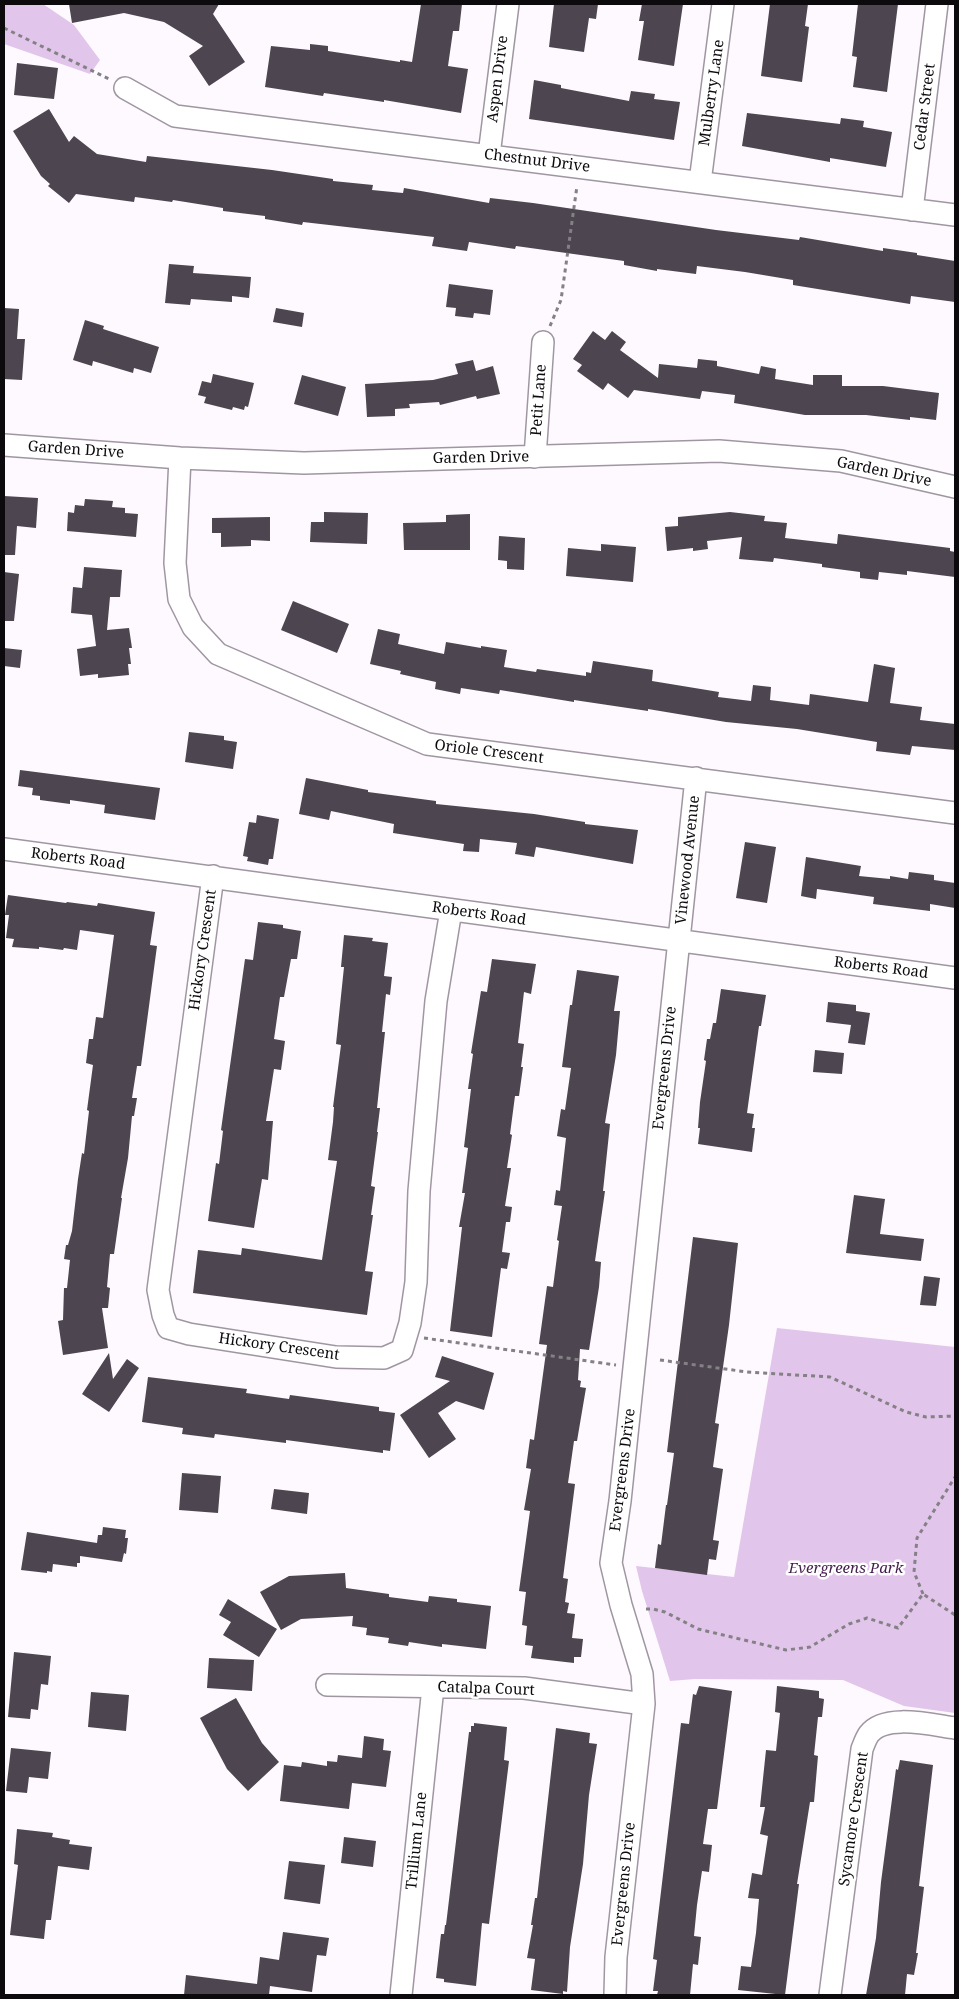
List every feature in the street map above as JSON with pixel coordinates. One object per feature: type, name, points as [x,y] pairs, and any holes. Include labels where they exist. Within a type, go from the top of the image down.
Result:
[{"type":"street","name":"Aspen Drive","points":[[489,155],[508,4]]},
{"type":"street","name":"Mulberry Lane","points":[[700,182],[724,4]]},
{"type":"street","name":"Cedar Street","points":[[912,210],[937,4]]},
{"type":"street","name":"Chestnut Drive","points":[[124,88],[175,116],[955,216]]},
{"type":"street","name":"Petit Lane","points":[[535,457],[543,342]]},
{"type":"street","name":"Garden Drive","points":[[4,445],[180,458],[304,463],[718,451],[841,461],[955,487]]},
{"type":"street","name":"Oriole Crescent","points":[[180,458],[174,563],[179,600],[193,627],[218,654],[427,744],[955,813]]},
{"type":"street","name":"Vinewood Avenue","points":[[679,942],[696,778]]},
{"type":"street","name":"Roberts Road","points":[[4,849],[955,978]]},
{"type":"street","name":"Hickory Crescent","points":[[213,876],[158,1290],[163,1315],[168,1328],[188,1334],[336,1357],[384,1358],[402,1350],[410,1323],[416,1282],[418,1191],[436,1001],[451,910]]},
{"type":"street","name":"Evergreens Drive","points":[[615,1995],[616,1957],[644,1704],[642,1674],[621,1605],[611,1563],[620,1501],[679,942]]},
{"type":"street","name":"Catalpa Court","points":[[327,1685],[524,1688],[644,1704]]},
{"type":"street","name":"Trillium Lane","points":[[401,1995],[433,1688]]},
{"type":"street","name":"Sycamore Crescent","points":[[830,1995],[862,1749],[869,1734],[884,1723],[901,1722],[955,1728]]},
{"type":"path","points":[[4,28],[92,70]]},
{"type":"path","points":[[543,342],[562,300],[578,180]]},
{"type":"path","points":[[419,1337],[622,1366]]},
{"type":"path","points":[[660,1360],[747,1372],[830,1377],[906,1412],[926,1417],[955,1416]]},
{"type":"path","points":[[955,1477],[917,1538],[914,1572],[923,1594],[955,1615]]},
{"type":"path","points":[[646,1609],[653,1608],[665,1612],[698,1629],[774,1648],[798,1650],[810,1647],[849,1624],[867,1618],[898,1628],[923,1594]]},
{"type":"green space","points":[[4,4],[43,4],[74,25],[100,60],[90,74],[4,44]]},
{"type":"green space","name":"Evergreens Park","points":[[777,1328],[955,1347],[955,1713],[904,1706],[843,1680],[695,1679],[670,1681],[636,1566],[734,1577]]},
{"type":"building","points":[[69,4],[219,4],[213,14],[245,62],[209,86],[189,56],[203,46],[164,22],[124,13],[72,23]]},
{"type":"building","points":[[421,4],[462,4],[459,31],[453,31],[448,66],[468,69],[461,113],[384,100],[384,102],[324,93],[323,96],[265,87],[271,46],[310,50],[310,44],[328,46],[328,51],[400,62],[400,60],[412,62]]},
{"type":"building","points":[[554,4],[598,4],[596,19],[589,18],[584,52],[549,47]]},
{"type":"building","points":[[642,4],[683,4],[674,66],[638,60],[644,21],[639,21]]},
{"type":"building","points":[[770,4],[808,4],[805,26],[809,27],[802,82],[761,76]]},
{"type":"building","points":[[858,4],[898,4],[887,92],[853,87],[857,57],[852,56]]},
{"type":"building","points":[[17,63],[58,68],[54,99],[14,95]]},
{"type":"building","points":[[534,80],[561,85],[561,88],[629,101],[631,91],[655,94],[654,99],[680,102],[674,140],[529,119]]},
{"type":"building","points":[[49,109],[69,142],[74,136],[97,154],[146,162],[147,156],[272,170],[333,179],[333,181],[373,185],[372,190],[403,193],[404,188],[489,203],[490,198],[533,203],[716,230],[799,240],[800,237],[883,251],[883,248],[955,261],[955,302],[911,296],[910,304],[793,285],[793,280],[745,272],[697,266],[696,274],[657,269],[657,271],[624,265],[624,261],[516,246],[515,249],[469,242],[467,251],[432,246],[434,237],[303,222],[302,225],[265,219],[265,216],[223,211],[223,208],[173,200],[172,202],[135,197],[134,202],[76,194],[69,203],[48,186],[50,184],[41,176],[13,131]]},
{"type":"building","points":[[747,113],[840,124],[841,118],[864,121],[863,127],[892,132],[886,167],[830,158],[830,162],[742,146]]},
{"type":"building","points":[[169,264],[194,266],[193,273],[251,277],[249,298],[232,296],[232,302],[191,299],[190,305],[165,303]]},
{"type":"building","points":[[449,284],[493,290],[490,315],[474,313],[473,318],[455,316],[456,308],[446,307]]},
{"type":"building","points":[[4,308],[19,309],[17,339],[25,339],[22,380],[4,379]]},
{"type":"building","points":[[276,308],[304,313],[302,327],[273,322]]},
{"type":"building","points":[[85,320],[104,326],[103,329],[159,347],[151,373],[134,368],[133,373],[93,361],[92,366],[73,360]]},
{"type":"building","points":[[593,331],[605,340],[612,331],[626,342],[620,350],[658,378],[659,364],[697,368],[698,359],[717,361],[717,366],[759,374],[761,366],[776,369],[775,379],[813,385],[813,375],[842,375],[842,386],[883,386],[939,393],[936,420],[910,417],[910,420],[866,415],[805,415],[734,403],[735,395],[702,391],[700,399],[634,390],[628,398],[608,383],[603,390],[577,371],[582,365],[573,359]]},
{"type":"building","points":[[473,360],[476,371],[493,366],[500,394],[477,399],[476,396],[440,405],[439,402],[409,404],[410,408],[395,409],[395,416],[367,417],[365,384],[433,380],[458,374],[455,364]]},
{"type":"building","points":[[213,374],[254,383],[248,407],[245,406],[244,410],[233,407],[232,410],[204,403],[206,397],[198,395],[202,381],[211,383]]},
{"type":"building","points":[[302,375],[346,387],[338,416],[294,404]]},
{"type":"building","points":[[4,496],[38,498],[36,528],[17,526],[15,555],[4,555]]},
{"type":"building","points":[[85,499],[113,501],[112,507],[125,508],[125,513],[138,514],[136,537],[67,531],[68,512],[74,513],[75,505],[84,506]]},
{"type":"building","points":[[324,512],[368,513],[367,544],[310,542],[311,522],[324,522]]},
{"type":"building","points":[[730,512],[765,516],[764,521],[787,523],[785,538],[837,544],[838,534],[950,548],[950,551],[955,552],[955,577],[907,571],[907,575],[879,572],[878,580],[860,578],[860,572],[822,567],[822,564],[774,558],[773,562],[739,559],[742,537],[707,541],[708,549],[693,551],[693,548],[667,551],[665,527],[678,526],[678,517]]},
{"type":"building","points":[[470,514],[470,550],[404,550],[403,523],[446,522],[446,515]]},
{"type":"building","points":[[270,517],[270,541],[251,540],[251,546],[221,547],[221,533],[212,533],[212,518]]},
{"type":"building","points":[[499,536],[525,538],[524,570],[507,569],[507,561],[498,560]]},
{"type":"building","points":[[601,544],[636,547],[633,582],[566,576],[568,548],[601,551]]},
{"type":"building","points":[[84,567],[122,570],[120,597],[110,597],[107,630],[129,628],[132,648],[129,648],[131,664],[128,664],[129,675],[98,678],[98,674],[80,676],[77,649],[96,646],[92,615],[71,613],[73,587],[82,588]]},
{"type":"building","points":[[4,572],[19,574],[14,621],[4,621]]},
{"type":"building","points":[[293,601],[349,624],[337,653],[281,630]]},
{"type":"building","points":[[378,629],[400,634],[398,644],[444,654],[446,642],[507,650],[504,667],[536,672],[537,669],[586,676],[586,672],[591,673],[593,661],[653,670],[652,681],[719,692],[718,697],[751,701],[753,685],[771,687],[770,700],[809,705],[810,694],[868,702],[874,664],[895,668],[890,703],[922,707],[920,720],[955,724],[955,750],[912,746],[910,755],[876,751],[877,742],[797,729],[726,722],[648,709],[648,711],[574,700],[574,702],[500,690],[499,694],[461,688],[460,694],[435,689],[436,682],[400,674],[401,671],[370,664]]},
{"type":"building","points":[[4,648],[22,650],[20,668],[4,666]]},
{"type":"building","points":[[189,732],[224,736],[224,740],[237,742],[233,769],[185,762]]},
{"type":"building","points":[[20,770],[160,788],[155,820],[104,813],[105,805],[70,800],[70,804],[40,800],[40,796],[32,795],[33,788],[18,786]]},
{"type":"building","points":[[306,778],[368,790],[368,792],[436,801],[436,804],[534,814],[585,822],[585,824],[638,830],[633,864],[536,847],[534,857],[515,854],[517,843],[480,839],[479,852],[463,851],[464,844],[393,833],[394,824],[331,811],[329,820],[299,814]]},
{"type":"building","points":[[257,815],[279,819],[273,859],[269,859],[268,865],[247,861],[248,857],[243,856],[249,822],[256,823]]},
{"type":"building","points":[[745,842],[776,847],[767,903],[736,898]]},
{"type":"building","points":[[806,857],[861,866],[859,876],[890,879],[890,876],[908,879],[909,872],[934,875],[934,880],[955,883],[955,908],[930,904],[930,911],[873,904],[874,897],[817,889],[816,899],[801,896]]},
{"type":"building","points":[[8,895],[97,906],[98,903],[155,912],[150,945],[157,946],[141,1066],[137,1066],[132,1098],[137,1098],[134,1116],[132,1116],[114,1254],[110,1254],[107,1287],[110,1288],[108,1308],[102,1308],[108,1348],[63,1355],[58,1321],[63,1320],[64,1288],[67,1288],[70,1260],[64,1259],[66,1245],[68,1245],[72,1231],[89,1111],[87,1110],[93,1065],[86,1063],[89,1039],[93,1039],[96,1017],[103,1018],[114,935],[80,930],[77,950],[12,947],[14,939],[6,938],[9,915],[5,915]]},
{"type":"building","points":[[258,922],[283,925],[283,928],[301,931],[297,959],[291,959],[284,997],[280,997],[274,1039],[285,1041],[281,1070],[274,1069],[266,1121],[273,1121],[268,1180],[262,1179],[254,1228],[208,1221],[216,1163],[219,1164],[223,1131],[221,1130],[245,959],[253,960]]},
{"type":"building","points":[[344,935],[373,938],[372,941],[388,943],[384,976],[392,977],[390,995],[386,994],[382,1032],[385,1032],[377,1108],[380,1108],[371,1186],[375,1187],[365,1271],[373,1272],[367,1315],[193,1293],[198,1250],[241,1255],[242,1248],[322,1260],[337,1161],[328,1160],[341,1045],[336,1044],[344,967],[341,967]]},
{"type":"building","points":[[492,959],[536,964],[531,994],[524,992],[518,1043],[524,1044],[521,1067],[523,1067],[519,1096],[515,1096],[507,1168],[511,1168],[505,1206],[512,1207],[510,1222],[506,1222],[502,1252],[510,1253],[507,1269],[501,1268],[492,1337],[450,1331],[462,1227],[459,1227],[465,1193],[462,1193],[468,1148],[464,1147],[471,1089],[468,1089],[473,1054],[471,1053],[481,991],[487,992]]},
{"type":"building","points":[[577,970],[619,976],[614,1011],[620,1011],[616,1055],[605,1123],[610,1124],[603,1191],[605,1191],[595,1261],[601,1262],[599,1287],[589,1350],[580,1349],[578,1380],[581,1381],[580,1387],[586,1388],[577,1441],[574,1441],[568,1483],[575,1484],[563,1578],[568,1579],[565,1602],[569,1603],[567,1613],[575,1614],[572,1638],[583,1639],[581,1657],[574,1657],[574,1663],[531,1658],[533,1646],[525,1645],[527,1626],[522,1625],[526,1592],[519,1591],[530,1511],[524,1510],[531,1469],[526,1468],[530,1439],[534,1440],[547,1345],[539,1344],[547,1286],[553,1287],[559,1241],[557,1240],[562,1206],[554,1205],[556,1190],[560,1191],[566,1138],[557,1136],[561,1109],[565,1110],[571,1068],[562,1067],[570,1005],[572,1005]]},
{"type":"building","points":[[721,989],[766,995],[761,1026],[759,1026],[747,1113],[754,1114],[752,1128],[755,1128],[752,1152],[698,1144],[700,1102],[707,1039],[710,1039],[713,1023],[716,1023]]},
{"type":"building","points":[[828,1002],[856,1005],[856,1011],[870,1013],[865,1045],[848,1043],[851,1025],[826,1022]]},
{"type":"building","points":[[815,1050],[844,1053],[842,1074],[813,1072]]},
{"type":"building","points":[[854,1195],[885,1199],[880,1234],[924,1239],[921,1261],[846,1253]]},
{"type":"building","points":[[693,1237],[738,1243],[715,1423],[719,1424],[713,1467],[723,1469],[713,1540],[719,1541],[716,1560],[709,1559],[707,1575],[655,1568],[658,1544],[661,1545],[674,1453],[667,1452]]},
{"type":"building","points":[[924,1276],[940,1278],[936,1306],[920,1305]]},
{"type":"building","points":[[109,1353],[113,1379],[127,1359],[139,1368],[109,1412],[82,1394]]},
{"type":"building","points":[[442,1356],[494,1373],[484,1410],[456,1401],[438,1413],[456,1439],[429,1458],[400,1415],[450,1381],[435,1377]]},
{"type":"building","points":[[148,1377],[247,1389],[246,1393],[289,1399],[290,1395],[379,1407],[379,1411],[395,1413],[390,1451],[383,1450],[383,1453],[286,1440],[286,1443],[215,1434],[214,1438],[182,1434],[183,1428],[142,1422]]},
{"type":"building","points":[[182,1473],[221,1476],[218,1513],[179,1510]]},
{"type":"building","points":[[274,1489],[309,1493],[307,1514],[271,1509]]},
{"type":"building","points":[[103,1527],[126,1530],[125,1538],[128,1538],[126,1554],[124,1553],[122,1562],[80,1556],[80,1563],[77,1563],[77,1567],[53,1564],[52,1572],[47,1571],[47,1573],[21,1570],[27,1532],[97,1543],[98,1535],[102,1535]]},
{"type":"building","points":[[345,1573],[346,1588],[389,1594],[389,1597],[428,1602],[429,1596],[491,1606],[486,1649],[442,1644],[442,1647],[409,1642],[408,1646],[388,1643],[389,1638],[366,1635],[367,1628],[352,1626],[353,1616],[301,1619],[281,1630],[260,1592],[289,1576]]},
{"type":"building","points":[[228,1599],[277,1629],[259,1657],[223,1635],[231,1622],[219,1615]]},
{"type":"building","points":[[14,1652],[51,1656],[48,1685],[41,1684],[38,1710],[31,1709],[30,1719],[8,1717]]},
{"type":"building","points":[[209,1658],[254,1660],[252,1691],[207,1688]]},
{"type":"building","points":[[699,1686],[732,1691],[717,1809],[708,1809],[703,1844],[712,1845],[709,1872],[702,1871],[697,1905],[694,1936],[701,1937],[698,1965],[693,1964],[690,1995],[657,1995],[658,1991],[653,1991],[657,1960],[653,1959],[681,1723],[689,1724],[693,1694],[696,1695]]},
{"type":"building","points":[[777,1686],[819,1691],[819,1698],[824,1699],[822,1717],[818,1717],[814,1755],[818,1756],[814,1802],[810,1802],[797,1884],[799,1884],[785,1995],[738,1990],[741,1966],[751,1967],[756,1933],[759,1899],[748,1898],[752,1873],[762,1875],[768,1836],[760,1834],[765,1807],[760,1807],[766,1750],[776,1751],[780,1713],[775,1712]]},
{"type":"building","points":[[91,1692],[129,1695],[126,1731],[88,1727]]},
{"type":"building","points":[[236,1698],[262,1743],[279,1762],[248,1791],[227,1769],[200,1718]]},
{"type":"building","points":[[474,1723],[507,1727],[504,1760],[509,1761],[489,1924],[482,1923],[476,1986],[444,1982],[444,1979],[436,1978],[441,1934],[444,1934],[446,1925],[469,1732],[471,1732],[471,1726],[474,1726]]},
{"type":"building","points":[[556,1728],[590,1733],[589,1743],[597,1744],[589,1795],[583,1864],[570,1947],[567,1992],[563,1991],[563,1994],[531,1990],[535,1959],[527,1958],[533,1925],[531,1925],[535,1898],[537,1898]]},
{"type":"building","points":[[364,1736],[384,1739],[383,1750],[391,1751],[386,1787],[352,1783],[349,1809],[280,1801],[284,1765],[301,1767],[302,1762],[327,1766],[327,1761],[337,1762],[338,1755],[362,1758]]},
{"type":"building","points":[[11,1748],[51,1752],[48,1779],[29,1777],[27,1793],[6,1791]]},
{"type":"building","points":[[900,1760],[933,1765],[919,1886],[924,1887],[916,1953],[918,1953],[914,1975],[907,1974],[905,1995],[866,1995],[876,1938],[881,1882],[896,1769],[898,1770]]},
{"type":"building","points":[[17,1829],[53,1833],[52,1837],[70,1840],[69,1844],[92,1847],[89,1870],[58,1866],[51,1920],[46,1920],[44,1939],[10,1935],[18,1865],[14,1864]]},
{"type":"building","points":[[344,1837],[376,1841],[373,1867],[341,1863]]},
{"type":"building","points":[[289,1861],[325,1865],[320,1904],[284,1899]]},
{"type":"building","points":[[283,1932],[329,1938],[326,1956],[317,1955],[312,1992],[270,1986],[269,1995],[184,1995],[186,1975],[257,1984],[260,1957],[279,1960]]}]
